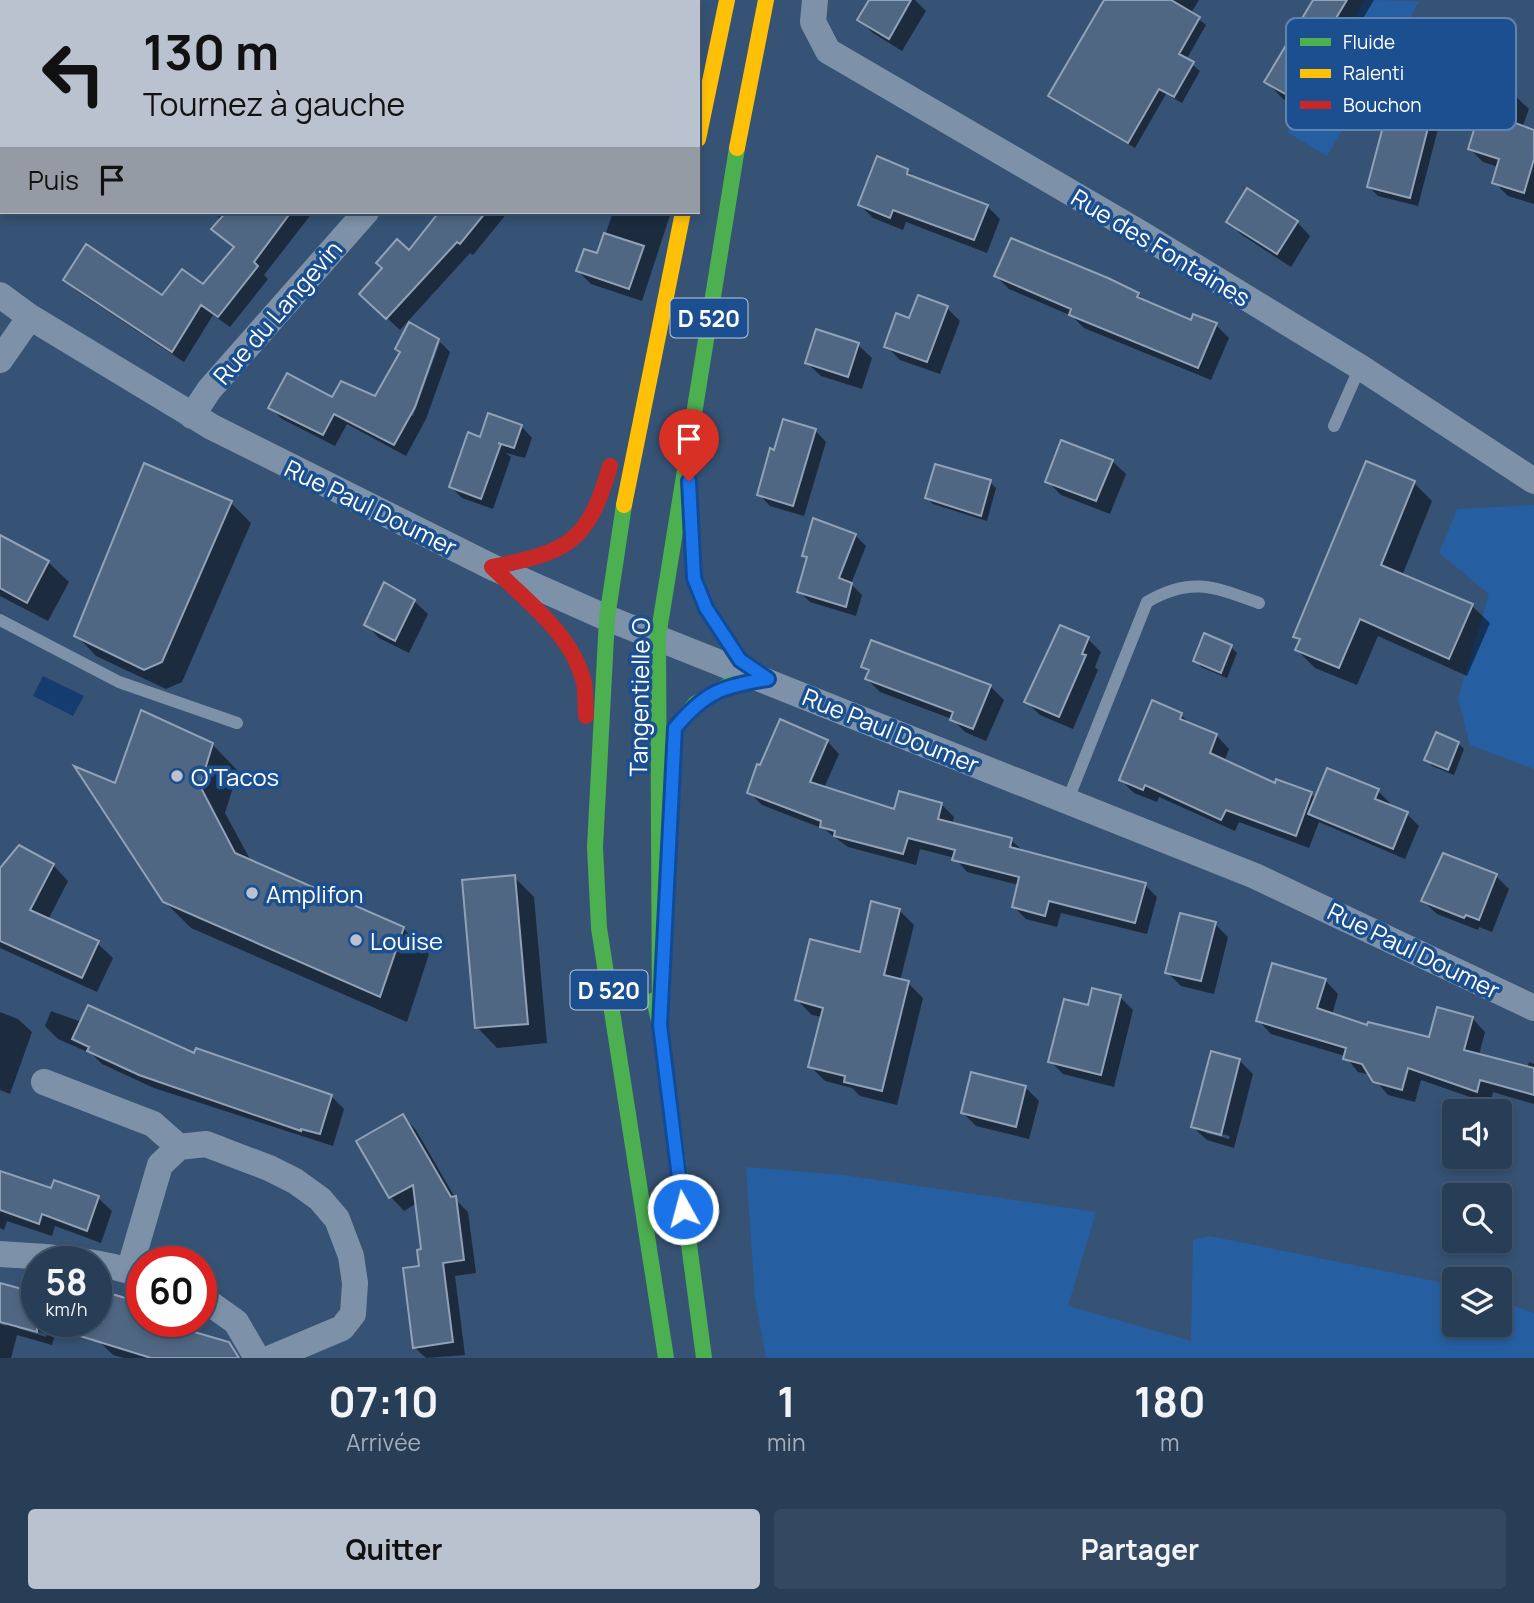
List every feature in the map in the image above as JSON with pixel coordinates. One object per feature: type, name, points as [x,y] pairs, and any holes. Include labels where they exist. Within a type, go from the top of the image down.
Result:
[{"type":"main road","points":[[700,129],[727,0]]},
{"type":"main road","name":"Tangentielle O","points":[[660,1025],[659,637],[724,216],[766,0]]},
{"type":"main road","name":"D 520","points":[[630,390],[668,248],[681,214]]},
{"type":"main road","name":"Tangentielle O","points":[[607,618],[613,562],[682,214]]},
{"type":"main road","name":"D 520","points":[[646,484],[659,388],[656,335]]},
{"type":"main road","points":[[492,567],[543,557],[570,543],[593,521],[614,454]]},
{"type":"main road","points":[[688,457],[694,578],[706,608],[740,660],[768,679]]},
{"type":"main road","name":"D 520","points":[[492,567],[556,634],[584,681],[599,928],[666,1358]]},
{"type":"main road","points":[[639,616],[659,637]]},
{"type":"main road","points":[[607,618],[631,644]]},
{"type":"main road","name":"D 520","points":[[595,847],[607,618]]},
{"type":"main road","points":[[660,1025],[675,728],[706,696],[729,685],[768,679]]},
{"type":"main road","name":"D 520","points":[[644,961],[660,1025],[704,1358]]},
{"type":"street","name":"Rue des Fontaines","points":[[815,0],[813,22],[828,51],[1140,233],[1360,367],[1534,481]]},
{"type":"street","name":"Rue du Langevin","points":[[192,416],[209,390],[364,214]]},
{"type":"street","name":"Rue Paul Doumer","points":[[0,295],[30,317],[192,416],[492,567],[607,618],[768,679],[1067,803],[1255,876],[1534,1008]]},
{"type":"street","points":[[0,360],[30,317]]},
{"type":"street","points":[[44,1082],[153,1124],[179,1147]]},
{"type":"street","points":[[141,1246],[160,1165],[179,1147],[206,1144],[269,1168],[295,1181],[320,1199],[337,1219],[351,1256],[355,1283],[353,1314],[342,1328],[271,1358]]},
{"type":"street","points":[[0,1254],[76,1259],[126,1271]]},
{"type":"street","points":[[217,1308],[236,1322],[257,1358]]},
{"type":"lane","points":[[1334,426],[1360,367]]},
{"type":"lane","points":[[1067,803],[1147,602],[1168,589],[1208,584],[1259,603]]},
{"type":"lane","points":[[0,620],[119,682],[237,723]]},
{"type":"shaded area","points":[[1365,0],[1419,1],[1410,18],[1355,18]]},
{"type":"shaded area","points":[[1288,130],[1343,130],[1327,156],[1287,132]]},
{"type":"shaded area","points":[[1534,505],[1534,769],[1470,745],[1458,698],[1489,594],[1439,553],[1457,509]]},
{"type":"shaded area","points":[[43,676],[84,696],[73,716],[33,696]]},
{"type":"shaded area","points":[[746,1167],[843,1175],[1096,1212],[1068,1306],[1191,1341],[1193,1240],[1209,1236],[1442,1283],[1442,1337],[1512,1337],[1512,1305],[1534,1313],[1534,1358],[766,1358],[755,1298]]},
{"type":"building","points":[[869,0],[911,0],[889,39],[857,20]]},
{"type":"building","points":[[1104,0],[1171,0],[1200,17],[1179,54],[1194,62],[1174,97],[1159,89],[1128,143],[1048,96]]},
{"type":"building","points":[[1313,0],[1347,0],[1336,18],[1302,18]]},
{"type":"building","points":[[1286,45],[1286,94],[1264,82]]},
{"type":"building","points":[[1516,123],[1534,130],[1534,159],[1524,193],[1492,183],[1499,159],[1468,149],[1474,130],[1516,130]]},
{"type":"building","points":[[1382,130],[1427,130],[1410,198],[1367,187]]},
{"type":"building","points":[[877,156],[908,169],[907,174],[988,205],[974,240],[893,210],[890,218],[858,205]]},
{"type":"building","points":[[1247,188],[1298,221],[1277,254],[1226,222]]},
{"type":"building","points":[[224,214],[290,214],[254,262],[258,266],[218,317],[201,305],[172,352],[63,280],[86,244],[162,295],[182,269],[203,284],[234,247],[211,229]]},
{"type":"building","points":[[437,214],[484,214],[460,244],[457,242],[386,319],[359,294],[382,268],[376,263],[397,239],[409,250]]},
{"type":"building","points":[[604,233],[644,246],[629,289],[576,271],[584,249],[597,253]]},
{"type":"building","points":[[1011,238],[1108,278],[1139,293],[1137,297],[1191,320],[1193,314],[1217,323],[1198,368],[1069,315],[1071,309],[994,276]]},
{"type":"building","points":[[918,295],[948,306],[927,362],[884,347],[896,313],[909,318]]},
{"type":"building","points":[[409,322],[439,339],[415,407],[394,445],[334,414],[323,435],[268,408],[287,373],[332,397],[341,381],[375,396],[400,352],[395,349]]},
{"type":"building","points":[[816,329],[859,343],[848,377],[805,363]]},
{"type":"building","points":[[488,413],[522,425],[514,448],[498,443],[501,444],[481,499],[449,487],[468,432],[480,437]]},
{"type":"building","points":[[783,419],[816,429],[793,506],[757,495],[770,448],[774,450]]},
{"type":"building","points":[[1061,440],[1113,460],[1096,501],[1045,482]]},
{"type":"building","points":[[1366,461],[1415,481],[1381,565],[1473,604],[1449,659],[1360,619],[1339,668],[1295,650],[1300,639],[1293,637]]},
{"type":"building","points":[[144,463],[232,501],[162,662],[144,670],[74,636]]},
{"type":"building","points":[[935,464],[991,480],[981,516],[925,498]]},
{"type":"building","points":[[813,518],[856,534],[839,578],[852,583],[846,607],[797,592],[807,557],[802,556]]},
{"type":"building","points":[[0,535],[49,561],[27,603],[0,588]]},
{"type":"building","points":[[384,582],[415,600],[395,641],[364,625]]},
{"type":"building","points":[[1060,625],[1089,637],[1082,654],[1086,655],[1059,717],[1024,702]]},
{"type":"building","points":[[1204,633],[1232,645],[1221,673],[1193,661]]},
{"type":"building","points":[[871,640],[991,685],[973,729],[950,720],[953,712],[865,679],[869,670],[861,667]]},
{"type":"building","points":[[1152,700],[1182,713],[1180,719],[1217,734],[1210,753],[1275,783],[1276,779],[1312,792],[1296,836],[1226,810],[1221,820],[1145,785],[1143,790],[1119,780]]},
{"type":"building","points":[[141,710],[213,743],[200,786],[235,853],[404,927],[380,997],[163,902],[74,766],[115,783]]},
{"type":"building","points":[[780,719],[828,740],[810,782],[894,809],[899,791],[942,803],[938,819],[1012,838],[1010,847],[1146,883],[1135,923],[1049,901],[1045,916],[1012,907],[1019,877],[952,860],[955,850],[908,838],[903,854],[834,836],[835,831],[820,827],[821,821],[747,793],[757,764],[760,765]]},
{"type":"building","points":[[1436,732],[1459,742],[1448,770],[1424,760]]},
{"type":"building","points":[[1327,768],[1379,789],[1375,799],[1408,812],[1393,849],[1308,814]]},
{"type":"building","points":[[19,845],[54,864],[30,910],[99,941],[82,978],[0,941],[0,868]]},
{"type":"building","points":[[1443,853],[1497,874],[1479,920],[1466,915],[1464,918],[1421,901]]},
{"type":"building","points":[[515,875],[528,1024],[475,1028],[462,880]]},
{"type":"building","points":[[871,901],[900,909],[884,975],[909,981],[882,1091],[844,1082],[845,1076],[808,1067],[823,1008],[795,1000],[810,939],[860,952]]},
{"type":"building","points":[[1180,913],[1216,922],[1201,981],[1165,973]]},
{"type":"building","points":[[1272,963],[1326,979],[1317,1008],[1367,1025],[1368,1022],[1429,1037],[1437,1007],[1473,1017],[1464,1050],[1534,1068],[1534,1095],[1480,1080],[1477,1092],[1408,1068],[1402,1090],[1373,1082],[1362,1064],[1343,1059],[1346,1048],[1256,1021]]},
{"type":"building","points":[[1092,988],[1121,995],[1101,1075],[1048,1062],[1064,999],[1088,1005]]},
{"type":"building","points":[[88,1005],[194,1053],[196,1048],[332,1095],[320,1134],[301,1131],[139,1075],[87,1051],[89,1047],[72,1039]]},
{"type":"building","points":[[1211,1051],[1240,1059],[1221,1135],[1191,1127]]},
{"type":"building","points":[[971,1072],[1026,1086],[1016,1127],[961,1113]]},
{"type":"building","points":[[403,1114],[451,1197],[456,1196],[464,1260],[443,1263],[453,1342],[413,1348],[403,1268],[419,1266],[417,1250],[421,1249],[413,1185],[389,1198],[356,1141]]},
{"type":"building","points":[[0,1171],[51,1188],[54,1180],[99,1196],[87,1231],[42,1214],[39,1224],[0,1210]]},
{"type":"building","points":[[0,1283],[21,1289],[21,1328],[0,1322]]},
{"type":"building","points":[[112,1294],[126,1298],[126,1337],[212,1337],[229,1342],[239,1358],[151,1358],[83,1337],[112,1337]]},
{"type":"traffic: fast","points":[[660,1025],[658,637],[737,148]]},
{"type":"traffic: fast","points":[[624,505],[607,618],[595,847],[599,928],[666,1358]]},
{"type":"traffic: fast","points":[[673,764],[675,728],[695,704],[729,685],[768,679]]},
{"type":"traffic: fast","points":[[654,1000],[660,1025],[704,1358]]},
{"type":"traffic: slow","points":[[700,129],[727,0]]},
{"type":"traffic: slow","points":[[737,148],[766,0]]},
{"type":"traffic: slow","points":[[624,505],[683,214]]},
{"type":"traffic: jam","points":[[492,567],[539,556],[571,540],[593,512],[610,466]]},
{"type":"traffic: jam","points":[[691,530],[694,577],[706,608],[740,660],[768,679]]},
{"type":"traffic: jam","points":[[492,567],[547,619],[570,649],[584,683],[586,716]]},
{"type":"place","name":"O'Tacos","points":[[177,776]]},
{"type":"place","name":"Amplifon","points":[[252,893]]},
{"type":"place","name":"Louise","points":[[356,940]]},
{"type":"route","points":[[683,1209],[660,1025],[675,728],[695,704],[706,696],[729,685],[768,679],[740,660],[706,608],[694,578],[689,481]]}]
